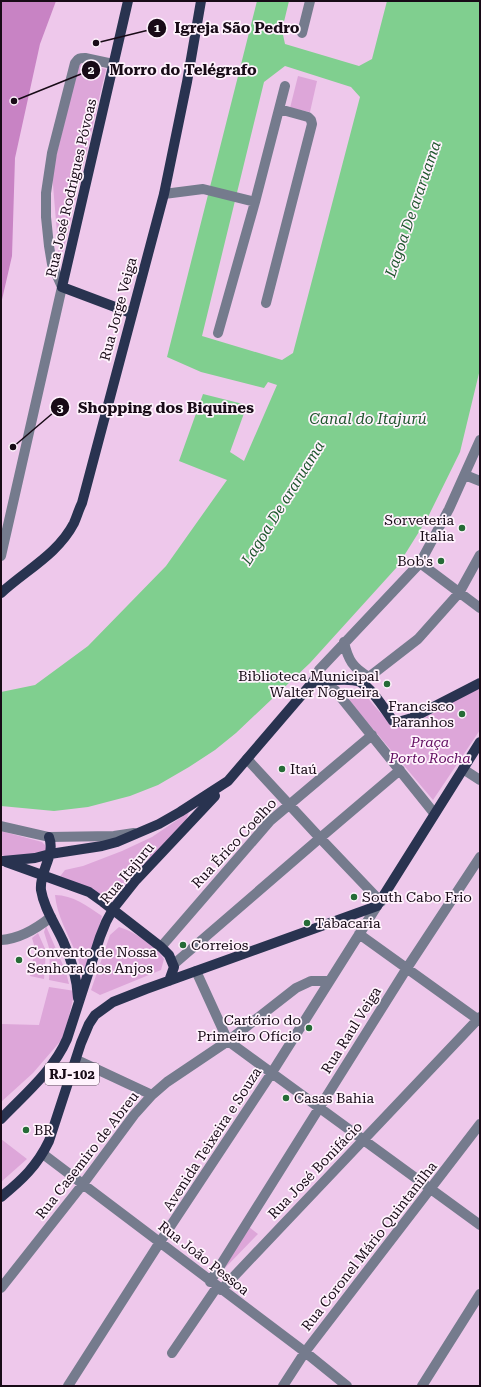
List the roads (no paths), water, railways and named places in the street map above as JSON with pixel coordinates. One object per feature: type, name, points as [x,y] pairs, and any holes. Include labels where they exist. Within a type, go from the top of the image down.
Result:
[{"type":"main road","name":"Rua José Rodrigues Póvoas","points":[[128,1],[62,287],[131,312]]},
{"type":"main road","name":"Rua Jorge Veiga","points":[[1,593],[54,549],[67,534],[74,522],[82,502],[131,312],[164,194],[188,82],[201,1]]},
{"type":"main road","points":[[2,860],[28,859],[102,846],[116,842],[159,824],[228,781],[317,682],[347,680],[360,682],[374,695],[393,721],[398,722],[412,718],[480,683]]},
{"type":"main road","points":[[169,981],[379,904],[434,813],[480,742]]},
{"type":"main road","name":"Rua Itajuru","points":[[1,1119],[42,1078],[55,1061],[67,1039],[100,937],[113,909],[136,880],[228,781]]},
{"type":"main road","points":[[49,837],[52,843],[52,850],[43,875],[41,890],[71,963],[76,984],[78,1003]]},
{"type":"main road","points":[[2,860],[31,872],[89,892],[113,909],[169,955],[174,964],[174,969],[169,981]]},
{"type":"main road","name":"RJ-102","points":[[1,1197],[31,1170],[43,1154],[49,1141],[89,1024],[95,1015],[113,1002],[169,981]]},
{"type":"street","points":[[302,33],[310,1]]},
{"type":"street","points":[[1,556],[62,287],[52,264],[46,217],[46,193],[52,153],[77,60],[85,58],[113,64]]},
{"type":"street","points":[[218,332],[255,202],[285,86]]},
{"type":"street","points":[[266,303],[312,124],[308,117],[279,109]]},
{"type":"street","points":[[164,194],[203,189],[255,202]]},
{"type":"street","points":[[434,813],[335,690],[317,682],[319,670],[420,563],[466,475],[480,440]]},
{"type":"street","points":[[466,475],[480,481]]},
{"type":"street","points":[[369,677],[418,639],[459,593],[480,555]]},
{"type":"street","points":[[420,563],[480,608]]},
{"type":"street","points":[[344,642],[347,654],[352,663],[360,672],[369,677],[374,689],[374,695]]},
{"type":"street","name":"Rua Érico Coelho","points":[[161,947],[270,821],[372,735]]},
{"type":"street","points":[[247,759],[379,904]]},
{"type":"street","points":[[463,769],[480,780]]},
{"type":"street","points":[[174,964],[400,770]]},
{"type":"street","points":[[1,826],[49,837],[114,836],[140,832]]},
{"type":"street","name":"Rua Raul Veiga","points":[[216,1286],[319,1108],[407,968],[480,857]]},
{"type":"street","name":"Avenida Teixeira e Souza","points":[[68,1386],[160,1242],[271,1074],[379,904]]},
{"type":"street","points":[[1,940],[21,936],[51,917]]},
{"type":"street","points":[[359,934],[479,1019]]},
{"type":"street","points":[[196,971],[228,1041],[271,1074],[364,1139],[480,1225]]},
{"type":"street","name":"Rua Casemiro de Abreu","points":[[1,1288],[83,1184],[134,1115],[152,1095],[180,1072],[228,1041],[296,988],[311,981],[329,981]]},
{"type":"street","name":"Rua José Bonifácio","points":[[216,1286],[364,1139],[479,1019]]},
{"type":"street","points":[[77,1060],[152,1095]]},
{"type":"street","name":"Rua Coronel Mário Quintanilha","points":[[283,1386],[305,1352],[480,1124]]},
{"type":"street","name":"Rua João Pessoa","points":[[43,1154],[305,1352],[347,1386]]},
{"type":"street","points":[[172,1353],[216,1286]]},
{"type":"street","points":[[422,1386],[480,1294]]},
{"type":"water","name":"Canal do Itajurú","points":[[257,1],[289,1],[282,30],[285,44],[359,66],[372,59],[387,1],[480,1],[480,369],[460,452],[427,519],[397,567],[310,663],[236,733],[215,750],[158,785],[130,796],[88,807],[54,811],[1,806],[1,692],[35,685],[88,646],[166,566],[227,480],[179,461],[203,394],[247,405],[230,452],[244,461],[277,385],[268,382],[264,388],[201,372],[167,357]],"holes":[[[285,66],[351,87],[360,97],[293,353],[282,360],[202,336],[264,82]]]},
{"type":"place","name":"Igreja São Pedro","points":[[96,43]]},
{"type":"place","name":"Morro do Telégrafo","points":[[14,101]]},
{"type":"place","name":"Shopping dos Biquines","points":[[13,447]]},
{"type":"place","name":"Sorveteria Italia","points":[[462,528]]},
{"type":"place","name":"Bob's","points":[[441,561]]},
{"type":"place","name":"Biblioteca Municipal Walter Nogueira","points":[[387,684]]},
{"type":"place","name":"Francisco Paranhos","points":[[462,714]]},
{"type":"place","name":"Itaú","points":[[282,769]]},
{"type":"place","name":"South Cabo Frio","points":[[354,897]]},
{"type":"place","name":"Tabacaria","points":[[307,923]]},
{"type":"place","name":"Correios","points":[[183,945]]},
{"type":"place","name":"Convento de Nossa Senhora dos Anjos","points":[[19,960]]},
{"type":"place","name":"Cartório do Primeiro Ofício","points":[[309,1028]]},
{"type":"place","name":"Casas Bahia","points":[[286,1098]]},
{"type":"place","name":"BR","points":[[26,1130]]},
{"type":"water label","name":"Lagoa De araruama","points":[[413,209]]},
{"type":"water label","name":"Lagoa De araruama","points":[[283,503]]},
{"type":"park label","name":"Praça Porto Rocha","points":[[430,750]]}]
